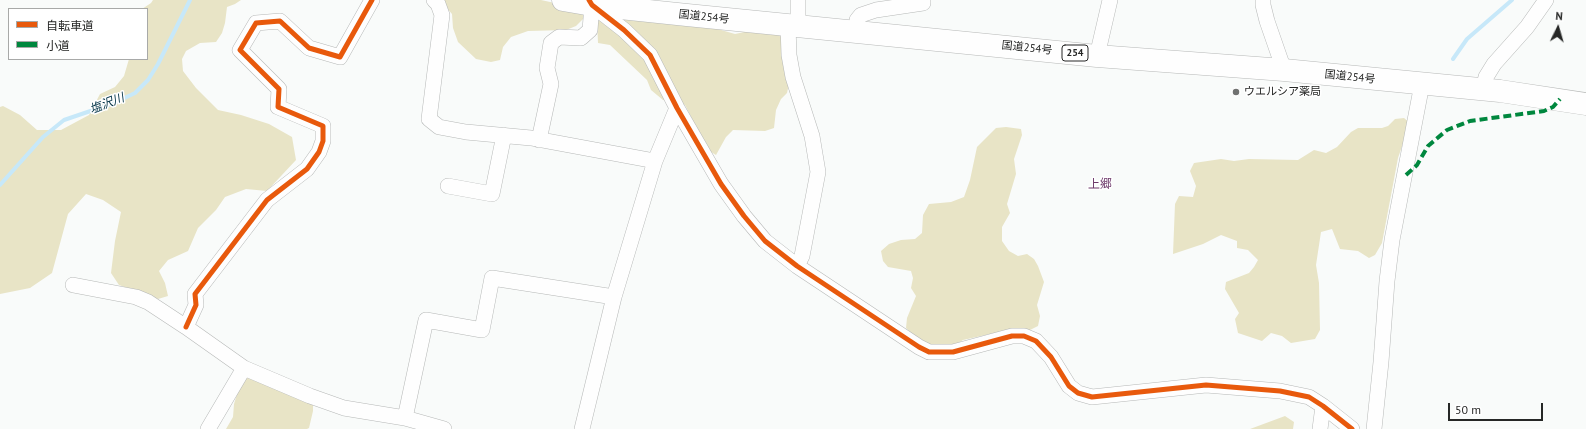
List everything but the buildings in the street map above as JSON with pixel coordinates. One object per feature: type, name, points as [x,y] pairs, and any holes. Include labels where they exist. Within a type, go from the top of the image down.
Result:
[{"type":"highway","name":"国道254号","points":[[563,0],[793,26],[1097,56],[1284,70],[1483,89],[1535,95],[1586,104]]},
{"type":"street","points":[[186,327],[196,305],[195,294],[268,200],[307,169],[320,152],[323,141],[323,126],[278,107],[279,89],[240,50],[256,23],[280,21],[309,48],[340,56],[372,0]]},
{"type":"street","points":[[434,0],[438,4],[442,15],[429,119],[439,127],[466,132],[539,140],[655,161]]},
{"type":"street","points":[[797,266],[802,256],[818,172],[812,136],[793,77],[789,55],[798,0]]},
{"type":"street","points":[[855,31],[857,20],[861,15],[876,10],[923,3],[923,0]]},
{"type":"street","points":[[1097,56],[1110,0]]},
{"type":"street","points":[[1263,0],[1266,16],[1284,70]]},
{"type":"street","points":[[1483,89],[1486,76],[1494,64],[1527,27],[1546,0]]},
{"type":"street","points":[[539,140],[551,84],[547,68],[551,44],[559,37],[581,38],[590,30],[590,2]]},
{"type":"street","points":[[590,2],[624,30],[650,55],[677,108],[721,184],[744,216],[765,241],[797,266],[891,330],[929,352],[953,352],[1012,336],[1024,336],[1036,340],[1051,358],[1069,386],[1078,393],[1092,397],[1217,385],[1280,391],[1309,397],[1352,429]]},
{"type":"street","points":[[1374,429],[1392,240],[1422,84]]},
{"type":"street","points":[[582,429],[614,297],[655,161],[677,108]]},
{"type":"street","points":[[448,186],[492,194],[504,135]]},
{"type":"street","points":[[405,418],[426,320],[482,330],[492,278],[614,297]]},
{"type":"street","points":[[73,285],[136,297],[148,302],[244,368],[310,396],[344,408],[405,418],[444,429]]},
{"type":"street","points":[[208,429],[244,368]]},
{"type":"street","points":[[1320,429],[1323,406]]},
{"type":"shaded area","points":[[153,0],[241,0],[227,7],[222,33],[216,42],[200,43],[186,51],[182,59],[183,71],[196,88],[218,110],[241,115],[269,124],[292,137],[296,160],[267,191],[246,189],[225,197],[216,210],[198,228],[188,251],[168,260],[159,271],[165,283],[168,296],[158,299],[119,285],[111,273],[115,241],[121,212],[103,200],[86,194],[68,214],[52,273],[30,288],[0,294],[0,107],[3,106],[20,115],[37,130],[61,130],[89,115],[100,94],[115,87],[124,76],[129,60],[148,60],[148,8],[144,8]]},
{"type":"shaded area","points":[[440,0],[541,0],[582,9],[584,18],[576,26],[566,30],[528,31],[511,37],[503,47],[500,60],[491,62],[476,59],[458,42],[453,28],[452,14]]},
{"type":"shaded area","points":[[615,15],[712,24],[721,30],[735,34],[754,30],[770,30],[782,37],[790,79],[787,93],[781,99],[776,110],[774,128],[765,131],[733,130],[726,137],[716,155],[708,150],[685,105],[663,100],[651,90],[647,80],[610,45],[598,43],[597,20]]},
{"type":"shaded area","points":[[1404,118],[1410,123],[1398,158],[1382,243],[1375,255],[1369,258],[1358,251],[1340,249],[1332,229],[1321,232],[1316,265],[1319,283],[1320,330],[1315,339],[1291,343],[1282,336],[1271,333],[1262,341],[1238,333],[1235,319],[1239,313],[1225,289],[1226,282],[1249,273],[1258,260],[1248,250],[1237,248],[1237,241],[1221,235],[1203,244],[1173,254],[1175,204],[1179,196],[1193,197],[1196,186],[1190,171],[1194,163],[1221,159],[1234,161],[1249,159],[1298,160],[1314,150],[1326,153],[1337,147],[1351,132],[1358,128],[1382,128],[1388,126],[1395,119]]},
{"type":"shaded area","points":[[1006,127],[1021,129],[1022,135],[1014,159],[1016,174],[1007,204],[1010,213],[1002,227],[1002,241],[1009,251],[1018,256],[1027,254],[1034,259],[1038,266],[1044,282],[1037,305],[1040,316],[1038,326],[1030,330],[1014,333],[999,332],[963,340],[957,344],[949,355],[921,343],[906,328],[907,318],[916,296],[911,288],[913,278],[911,271],[888,267],[883,261],[881,251],[889,244],[901,240],[915,239],[922,233],[923,215],[929,204],[951,202],[964,197],[970,180],[977,147],[996,128]]},
{"type":"shaded area","points":[[247,376],[313,404],[309,428],[226,429],[233,417],[234,404],[238,391]]},
{"type":"shaded area","points":[[1285,416],[1294,422],[1293,429],[1250,429]]},
{"type":"waterway","name":"塩沢川","points":[[0,185],[43,137],[64,120],[114,103],[135,93],[148,80],[158,64],[190,0]]},
{"type":"waterway","points":[[1453,59],[1467,39],[1512,0]]},
{"type":"marked path","points":[[1406,175],[1417,165],[1428,146],[1447,130],[1470,121],[1544,111],[1553,107],[1560,99]]},
{"type":"cycle path","points":[[186,327],[196,305],[195,294],[267,200],[307,169],[319,152],[323,141],[323,126],[278,107],[279,89],[240,50],[256,23],[280,21],[309,48],[340,57],[372,0]]},
{"type":"cycle path","points":[[589,0],[592,5],[624,30],[650,55],[677,108],[721,184],[744,216],[765,241],[797,266],[919,347],[929,352],[953,352],[1012,336],[1024,336],[1036,341],[1051,357],[1069,386],[1078,393],[1092,397],[1206,385],[1280,391],[1309,397],[1352,429]]},
{"type":"place","name":"ウエルシア薬局","points":[[1236,92]]},
{"type":"district","name":"上郷","points":[[1100,185]]}]
